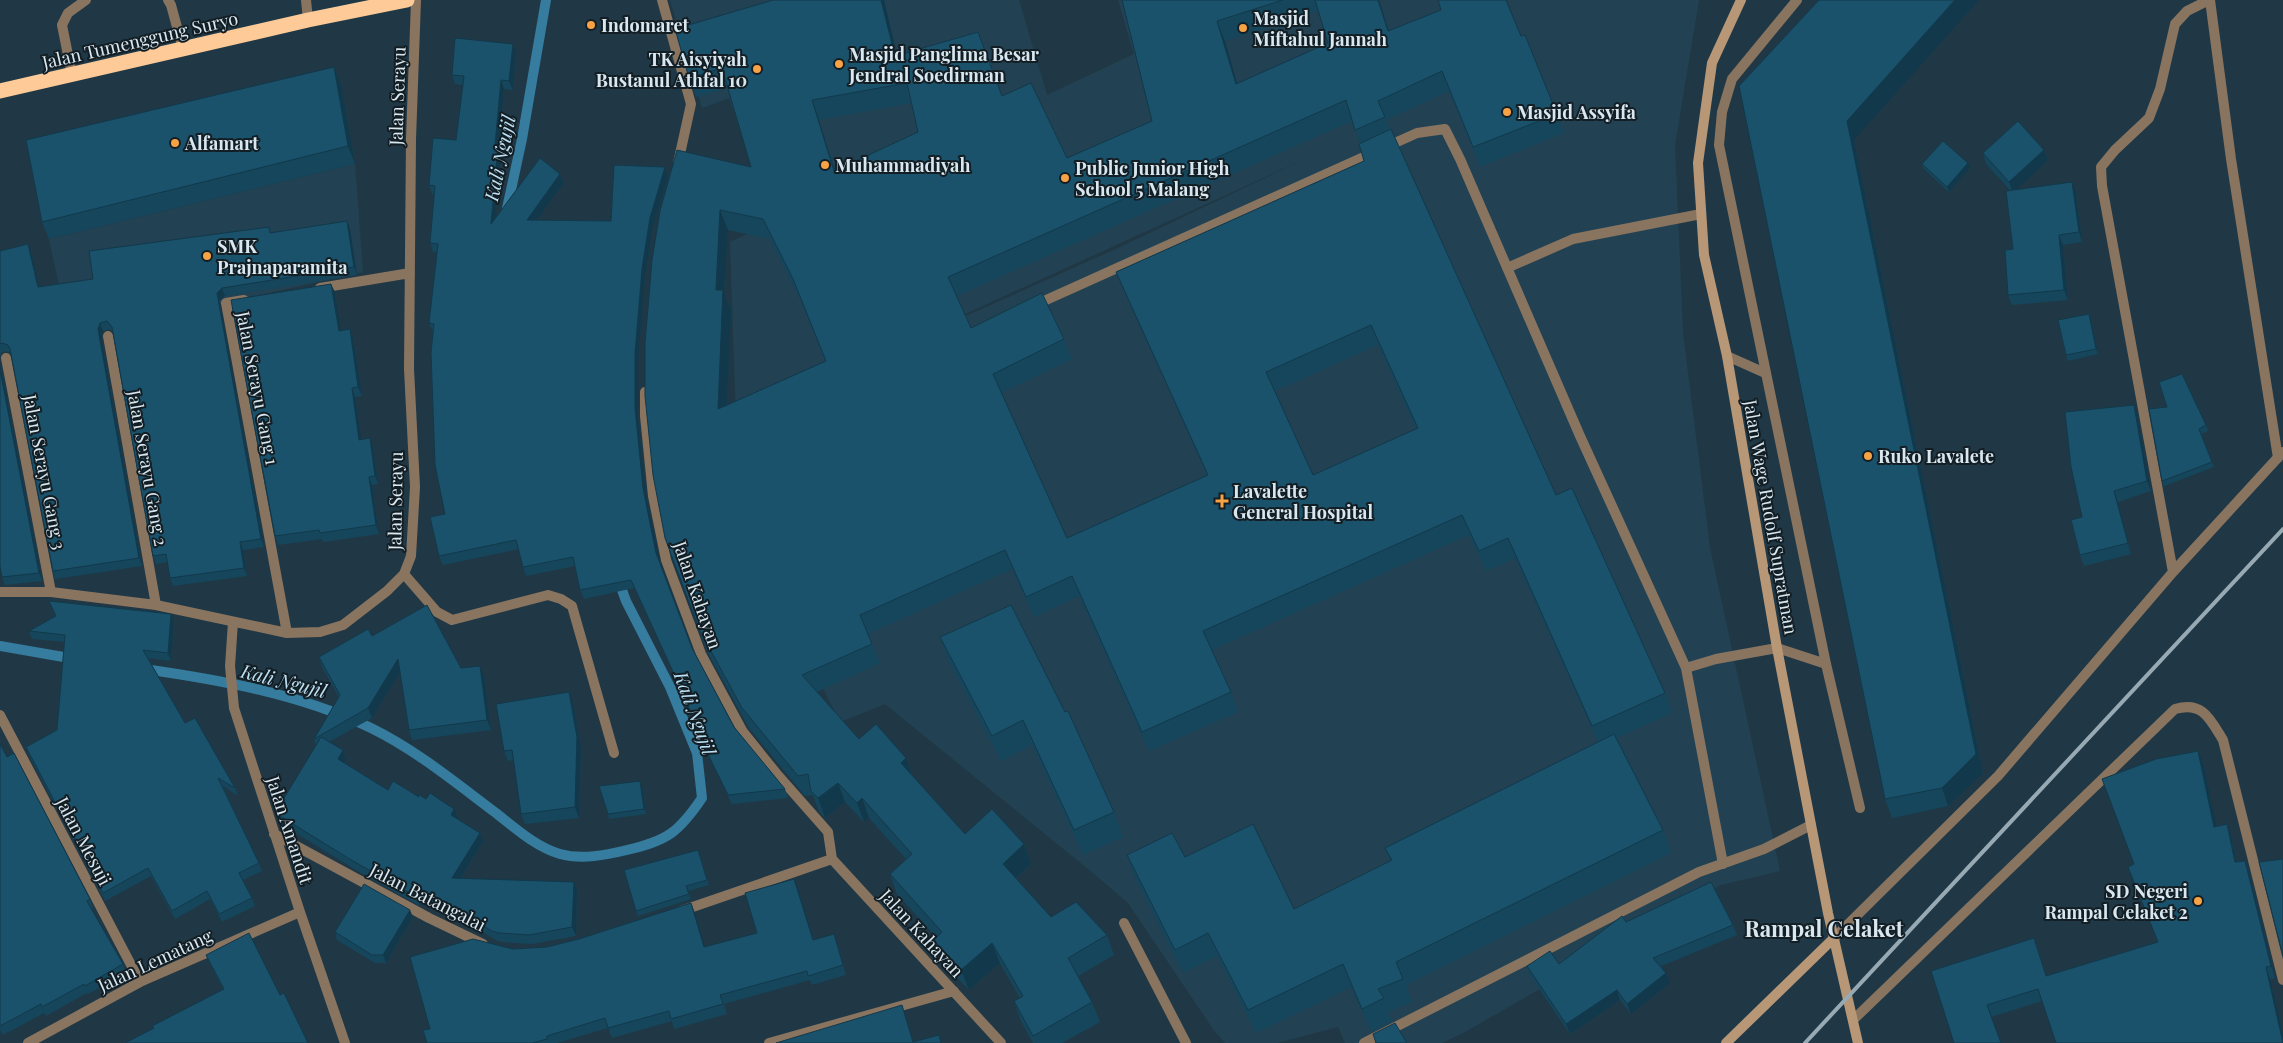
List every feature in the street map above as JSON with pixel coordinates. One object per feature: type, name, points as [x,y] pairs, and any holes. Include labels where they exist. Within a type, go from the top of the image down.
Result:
[{"type":"highway","name":"Jalan Tumenggung Suryo","points":[[0,91],[308,20],[407,0]]},
{"type":"main road","name":"Jalan Wage Rudolf Supratman","points":[[1742,0],[1712,63],[1698,163],[1704,255],[1727,356],[1777,648],[1833,939],[1858,1043]]},
{"type":"main road","points":[[1726,1043],[1833,939]]},
{"type":"street","points":[[72,75],[62,25],[76,6],[86,0]]},
{"type":"street","points":[[168,0],[183,49]]},
{"type":"street","points":[[306,0],[308,20]]},
{"type":"street","name":"Jalan Serayu","points":[[0,592],[51,592],[156,605],[287,633],[320,632],[343,625],[387,591],[404,574],[411,556],[414,487],[409,369],[411,139],[416,0]]},
{"type":"street","points":[[662,0],[691,104],[675,177]]},
{"type":"street","points":[[1797,0],[1732,79],[1722,112],[1719,145],[1826,664],[1860,808]]},
{"type":"street","points":[[1833,939],[1998,776],[2173,572],[2280,455],[2230,159],[2209,0],[2187,11],[2175,24],[2160,89],[2149,118],[2115,150],[2101,167],[2102,186],[2173,572]]},
{"type":"street","points":[[1035,305],[1417,133],[1445,129],[1460,159],[1580,436],[1686,668],[1723,864]]},
{"type":"street","points":[[1507,268],[1573,239],[1701,214]]},
{"type":"street","points":[[311,289],[410,273]]},
{"type":"street","name":"Jalan Serayu Gang 1","points":[[254,298],[226,303],[287,633]]},
{"type":"street","name":"Jalan Serayu Gang 2","points":[[108,336],[156,605]]},
{"type":"street","points":[[1727,356],[1765,373]]},
{"type":"street","name":"Jalan Serayu Gang 3","points":[[6,358],[51,592]]},
{"type":"street","name":"Jalan Kahayan","points":[[646,380],[646,416],[653,496],[664,551],[701,654],[744,732],[776,773],[828,832],[832,859],[1001,1043]]},
{"type":"street","points":[[404,574],[437,612],[452,620],[548,595],[561,599],[572,606],[614,753]]},
{"type":"street","name":"Jalan Amandit","points":[[233,622],[230,666],[234,708],[274,834],[345,1043]]},
{"type":"street","points":[[1686,668],[1716,658],[1777,648],[1826,664]]},
{"type":"street","points":[[1853,1020],[2175,710],[2187,706],[2200,709],[2211,720],[2223,740],[2283,980]]},
{"type":"street","name":"Jalan Mesuji","points":[[0,715],[140,982]]},
{"type":"street","points":[[1364,1043],[1699,872],[1764,849],[1811,825]]},
{"type":"street","name":"Jalan Batangalai","points":[[274,834],[429,918],[477,942],[494,947]]},
{"type":"street","points":[[674,913],[832,859]]},
{"type":"street","name":"Jalan Lematang","points":[[28,1043],[140,982],[300,912]]},
{"type":"street","points":[[1124,924],[1186,1043]]},
{"type":"street","points":[[769,1043],[954,991]]},
{"type":"shaded area","name":"Lavalette General Hospital","points":[[670,0],[1019,0],[1047,95],[1134,54],[1118,0],[1699,0],[1675,145],[1683,333],[1710,548],[1780,871],[1721,885],[1465,1032],[1442,1043],[1345,1043],[1338,1027],[1277,1043],[1225,1043],[1213,1029],[1128,903],[1093,873],[885,704],[840,722],[804,651],[736,419],[730,242],[774,222],[729,98],[702,108]],"holes":[[[1309,157],[1118,248],[874,357],[873,356]]]},
{"type":"shaded area","name":"SMK Prajnaparamita","points":[[355,164],[363,272],[70,337],[49,239]]},
{"type":"building","points":[[773,0],[881,0],[895,56],[978,32],[1002,96],[1031,83],[1067,158],[1152,121],[1122,0],[1283,0],[1217,21],[1236,84],[1328,43],[1315,0],[1378,0],[1388,31],[1441,10],[1438,0],[1506,0],[1521,36],[1525,35],[1557,114],[1473,147],[1442,71],[1378,101],[1385,117],[1355,130],[1346,100],[948,277],[971,328],[1042,293],[1064,339],[993,374],[1067,538],[1208,475],[1116,272],[1364,161],[1359,144],[1391,129],[1556,495],[1572,488],[1665,693],[1592,726],[1508,538],[1479,551],[1462,515],[1203,631],[1231,692],[1142,732],[1072,576],[1026,597],[1005,550],[860,615],[872,644],[802,675],[859,739],[876,724],[906,758],[901,763],[965,834],[992,809],[1024,844],[1003,864],[1051,917],[1076,902],[1107,935],[1068,958],[1092,1002],[1033,1036],[1014,1001],[1023,996],[992,943],[961,970],[934,940],[942,932],[890,874],[912,854],[862,798],[857,803],[838,783],[818,798],[811,791],[808,774],[798,776],[742,708],[700,631],[665,538],[653,475],[645,396],[645,343],[652,260],[660,211],[677,150],[751,167],[722,68],[689,78],[675,29]],"holes":[[[907,83],[918,132],[834,171],[812,100]],[[720,210],[763,219],[793,279],[826,361],[718,409],[723,290],[716,290]],[[1371,325],[1418,428],[1313,475],[1266,372]]]},
{"type":"building","name":"Ruko Lavalete","points":[[1819,0],[1955,0],[1847,121],[1976,754],[1942,788],[1885,799],[1739,86]]},
{"type":"building","points":[[455,38],[513,44],[509,81],[501,80],[495,145],[498,145],[491,224],[540,158],[560,174],[527,220],[611,221],[614,165],[665,167],[650,218],[642,269],[635,354],[635,408],[643,488],[656,553],[692,648],[734,727],[785,789],[728,795],[698,734],[700,733],[631,580],[580,590],[573,557],[523,567],[516,540],[439,556],[430,517],[445,514],[435,465],[431,352],[434,324],[429,323],[438,244],[430,243],[435,186],[429,185],[433,138],[456,140],[464,76],[452,75]]},
{"type":"building","points":[[334,67],[348,146],[42,222],[26,140]]},
{"type":"building","points":[[2018,121],[2044,150],[2009,182],[1983,153]]},
{"type":"building","points":[[1943,141],[1968,163],[1947,187],[1922,164]]},
{"type":"building","points":[[2072,182],[2079,232],[2059,235],[2064,290],[2008,295],[2005,250],[2013,249],[2006,191]]},
{"type":"building","points":[[347,221],[354,267],[222,288],[217,293],[261,539],[240,542],[244,568],[170,578],[166,554],[153,556],[112,327],[107,321],[100,323],[98,329],[139,558],[53,571],[10,349],[8,345],[0,344],[0,251],[28,244],[38,287],[93,279],[89,251],[269,227],[270,233]]},
{"type":"building","points":[[331,284],[339,331],[350,329],[358,387],[352,388],[359,440],[370,438],[375,476],[369,477],[376,525],[320,533],[319,530],[275,536],[231,300]]},
{"type":"building","points":[[2089,314],[2096,349],[2066,355],[2058,320]]},
{"type":"building","points":[[0,370],[39,573],[2,577],[0,566]]},
{"type":"building","points":[[2182,374],[2206,425],[2199,429],[2212,462],[2162,481],[2149,409],[2167,407],[2159,382]]},
{"type":"building","points":[[2134,405],[2147,481],[2114,491],[2128,543],[2080,555],[2071,520],[2082,517],[2071,467],[2065,412]]},
{"type":"building","points":[[49,601],[171,614],[168,653],[143,650],[185,723],[195,718],[235,788],[218,778],[259,863],[239,873],[252,898],[219,914],[207,891],[172,911],[148,868],[103,893],[26,747],[57,730],[65,635],[29,631],[56,616]]},
{"type":"building","points":[[427,605],[461,668],[480,666],[487,720],[409,730],[398,659],[368,708],[314,739],[340,695],[319,657],[368,629],[372,636]]},
{"type":"building","points":[[1011,605],[1065,712],[1068,711],[1114,812],[1074,830],[1023,720],[992,736],[940,637]]},
{"type":"building","points":[[569,692],[577,737],[575,807],[521,814],[512,750],[504,751],[496,704]]},
{"type":"building","points":[[1614,734],[1663,830],[1396,962],[1403,979],[1378,989],[1384,998],[1362,1009],[1343,964],[1248,1010],[1208,933],[1175,950],[1127,855],[1172,833],[1185,857],[1253,824],[1294,909],[1392,860],[1385,848]]},
{"type":"building","points":[[321,737],[343,750],[338,759],[388,790],[393,781],[419,797],[418,794],[426,799],[430,793],[454,809],[451,815],[480,833],[452,878],[574,882],[572,927],[529,935],[492,931],[421,889],[417,897],[353,861],[275,813]]},
{"type":"building","points":[[0,744],[7,757],[14,753],[90,899],[87,901],[88,903],[123,964],[85,986],[84,984],[42,1007],[41,1004],[0,1026]]},
{"type":"building","name":"SD Negeri Rampal Celaket 2","points":[[2198,751],[2214,827],[2227,824],[2235,862],[2245,861],[2271,966],[2266,967],[2283,1043],[2056,1043],[2038,989],[1987,1005],[2001,1043],[1954,1043],[1931,971],[2034,938],[2046,976],[2158,942],[2128,867],[2134,864],[2102,779],[2156,759]]},
{"type":"building","points":[[640,781],[644,809],[608,814],[599,786]]},
{"type":"building","points":[[698,850],[707,880],[686,886],[689,894],[636,911],[624,870]]},
{"type":"building","points":[[2283,859],[2283,956],[2259,862]]},
{"type":"building","points":[[794,879],[813,940],[834,934],[843,965],[808,976],[807,971],[720,995],[723,1004],[671,1019],[669,1011],[608,1028],[605,1018],[547,1036],[547,1039],[532,1043],[427,1043],[423,1030],[430,1029],[410,957],[473,939],[513,949],[547,947],[579,939],[691,903],[704,947],[757,933],[745,893]]},
{"type":"building","points":[[1711,882],[1733,925],[1653,958],[1666,973],[1627,1004],[1617,990],[1566,1024],[1527,966],[1550,951],[1559,964],[1622,916],[1626,922]]},
{"type":"building","points":[[364,884],[410,910],[383,955],[372,955],[335,932]]},
{"type":"building","points":[[249,933],[280,995],[284,993],[308,1043],[125,1043],[154,1028],[152,1026],[224,989],[206,955]]},
{"type":"building","points":[[902,1005],[913,1042],[939,1035],[941,1043],[776,1043]]},
{"type":"building","points":[[1395,1023],[1407,1043],[1376,1043],[1373,1034]]},
{"type":"waterway","name":"Kali Ngujil","points":[[506,213],[522,139],[546,0]]},
{"type":"waterway","name":"Kali Ngujil","points":[[144,669],[260,690],[288,697],[344,716],[404,746],[543,847],[560,854],[577,857],[611,854],[641,847],[662,839],[679,827],[702,798],[697,753],[670,687],[626,601],[618,579]]},
{"type":"waterway","name":"Kali Ngujil","points":[[0,646],[75,659]]},
{"type":"railway","points":[[1805,1043],[2283,529]]},
{"type":"place","name":"Indomaret","points":[[591,25]]},
{"type":"place","name":"Masjid Miftahul Jannah","points":[[1243,28]]},
{"type":"place","name":"Masjid Panglima Besar Jendral Soedirman","points":[[839,64]]},
{"type":"place","name":"TK Aisyiyah Bustanul Athfal 10","points":[[757,69]]},
{"type":"place","name":"Masjid Assyifa","points":[[1507,112]]},
{"type":"place","name":"Alfamart","points":[[175,143]]},
{"type":"place","name":"Muhammadiyah","points":[[825,165]]},
{"type":"place","name":"Public Junior High School 5 Malang","points":[[1065,178]]},
{"type":"place","name":"SMK Prajnaparamita","points":[[207,256]]},
{"type":"place","name":"Ruko Lavalete","points":[[1868,456]]},
{"type":"place","name":"Lavalette General Hospital","points":[[1222,501]]},
{"type":"place","name":"SD Negeri Rampal Celaket 2","points":[[2198,901]]},
{"type":"district","name":"Rampal Celaket","points":[[1824,928]]}]
